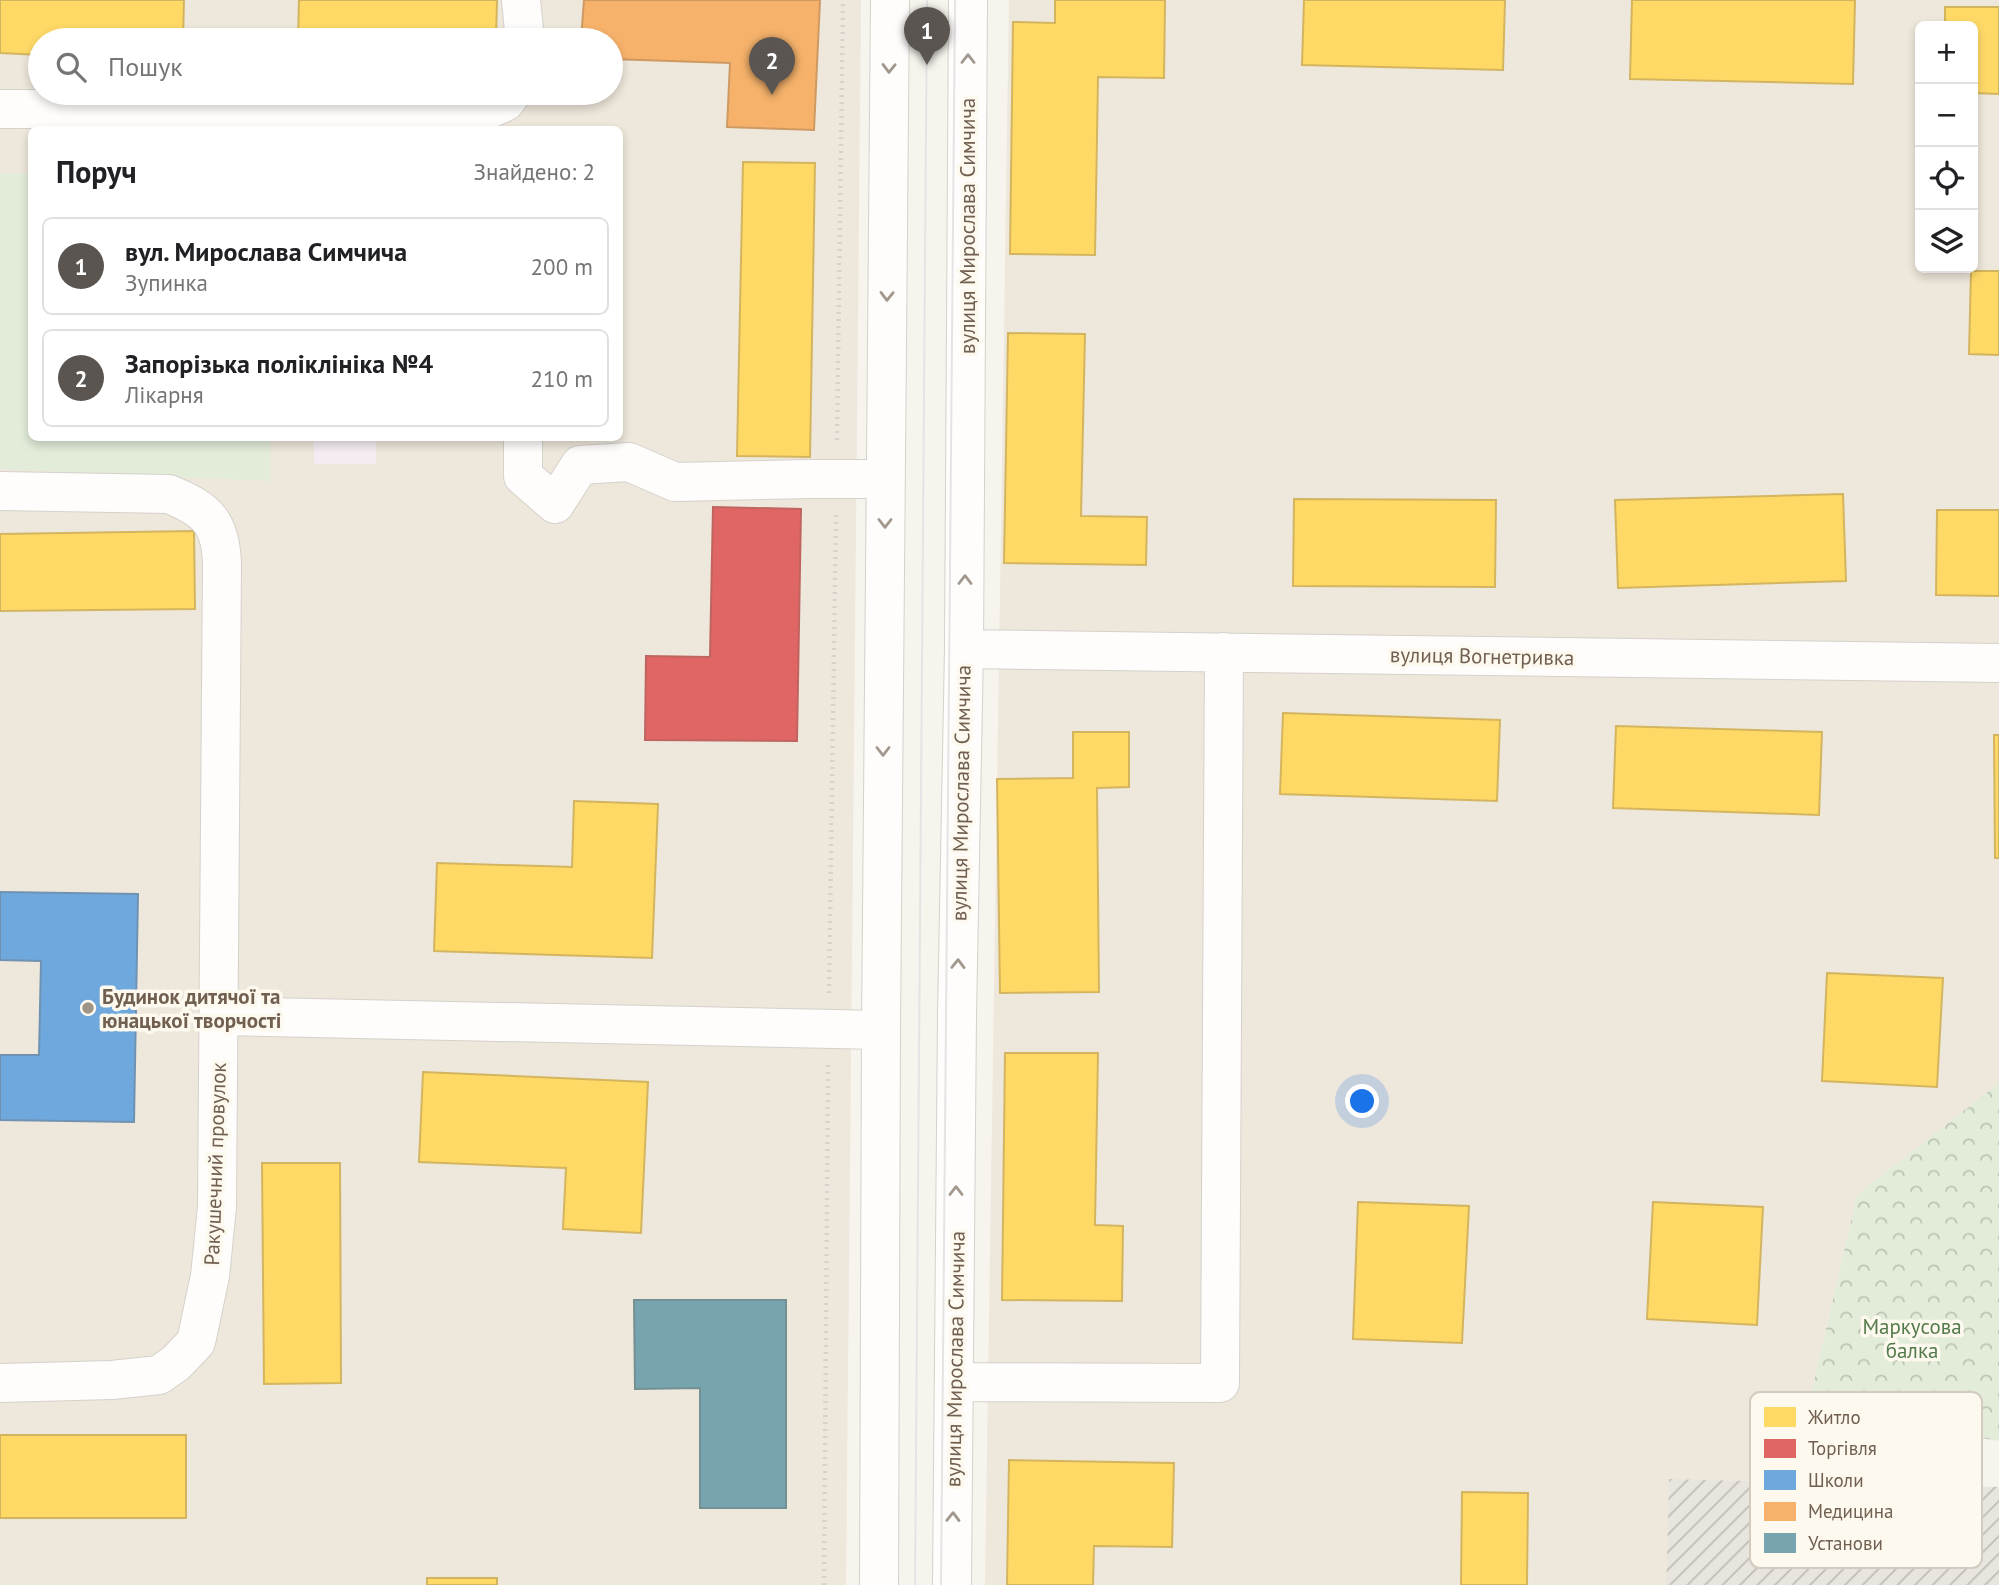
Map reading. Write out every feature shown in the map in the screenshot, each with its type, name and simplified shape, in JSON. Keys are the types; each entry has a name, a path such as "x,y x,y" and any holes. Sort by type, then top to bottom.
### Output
{"street":[{"path":"521,0 524,28"},
{"path":"879,1585 890,0"},
{"name":"вулиця Мирослава Симчича","path":"952,1585 957,1028 964,649 968,0"},
{"path":"0,108 462,111 487,110 498,105"},
{"path":"519,105 520,126"},
{"path":"523,441 523,476 555,504 580,465 629,462 675,482 886,479"},
{"name":"Ракушечний провулок","path":"0,491 169,494 193,503 214,522 221,543 222,565 217,1208 210,1276 196,1342 176,1363 159,1375 112,1380 0,1383"},
{"name":"вулиця Вогнетривка","path":"964,649 1999,663"},
{"path":"955,1382 1220,1383 1224,652"},
{"path":"219,1017 881,1030"}],"path":[{"path":"824,1585 828,1028"}],"shaded area":[{"path":"0,0 861,0 846,1585 0,1585"},
{"path":"1009,0 1999,0 1999,1083 1857,1195 1812,1392 1750,1392 1750,1481 1669,1480 1666,1585 985,1585"},
{"path":"314,441 376,441 376,464 314,464"},
{"path":"1669,1479 1750,1481 1750,1568 1982,1568 1982,1487 1999,1487 1999,1585 1666,1585"}],"green space":[{"path":"0,173 28,174 28,441 271,441 270,481 0,469"},
{"name":"Маркусова балка","path":"1999,1083 1999,1441 1982,1438 1982,1392 1812,1392 1857,1195"}],"building: Житло":[{"path":"0,0 184,0 183,28 28,28 28,54 0,53"},
{"path":"299,0 497,0 496,28 298,28"},
{"path":"1055,0 1165,0 1164,78 1098,77 1095,255 1010,254 1013,22 1055,23"},
{"path":"1304,0 1505,0 1503,70 1302,65"},
{"path":"1632,0 1855,0 1853,84 1630,79"},
{"path":"1945,7 1999,7 1999,94 1978,93 1978,21 1945,21"},
{"path":"743,162 815,163 810,457 737,456"},
{"path":"1999,271 1999,355 1969,354 1971,273"},
{"path":"1008,333 1085,334 1081,516 1147,517 1146,565 1004,563"},
{"path":"1843,494 1846,581 1618,588 1615,500"},
{"path":"1294,499 1496,500 1495,587 1293,586"},
{"path":"1937,510 1999,510 1999,596 1936,595"},
{"path":"194,531 195,609 0,611 0,534"},
{"path":"1283,713 1500,720 1497,801 1280,794"},
{"path":"1616,726 1822,732 1819,815 1613,808"},
{"path":"1073,732 1129,732 1129,787 1097,788 1099,992 1000,993 997,779 1073,778"},
{"path":"1994,735 1999,735 1999,858 1995,858"},
{"path":"574,801 658,804 652,958 434,951 437,863 572,867"},
{"path":"1827,973 1943,978 1937,1087 1822,1081"},
{"path":"1005,1053 1098,1053 1095,1225 1123,1226 1122,1301 1002,1300"},
{"path":"423,1072 648,1082 641,1233 563,1229 566,1168 419,1162"},
{"path":"262,1163 340,1163 341,1383 264,1384"},
{"path":"1358,1202 1469,1206 1462,1343 1353,1339"},
{"path":"1653,1202 1763,1207 1757,1325 1647,1319"},
{"path":"0,1435 186,1435 186,1518 0,1518"},
{"path":"1009,1460 1174,1463 1172,1547 1094,1546 1093,1585 1007,1585"},
{"path":"1462,1492 1528,1493 1527,1585 1461,1585"},
{"path":"427,1578 497,1578 497,1585 427,1585"}],"building: Торгівля":[{"path":"713,507 801,509 797,741 645,740 646,656 710,657"}],"building: Школи":[{"name":"Будинок дитячої та юнацької творчості","path":"0,892 138,894 134,1122 0,1120 0,1055 39,1055 41,961 0,960"}],"building: Медицина":[{"path":"584,0 820,0 814,130 727,127 730,63 623,59 623,28 582,28"}],"building: Установи":[{"path":"634,1300 786,1300 786,1508 700,1508 700,1388 635,1389"}],"tram line":[{"path":"915,1585 927,0"},
{"path":"941,1585 955,0"}],"place":[{"name":"вул. Мирослава Симчича","path":"927,65"},
{"name":"Запорізька поліклініка №4","path":"772,95"},
{"name":"Будинок дитячої та юнацької творчості","path":"88,1008"}]}
